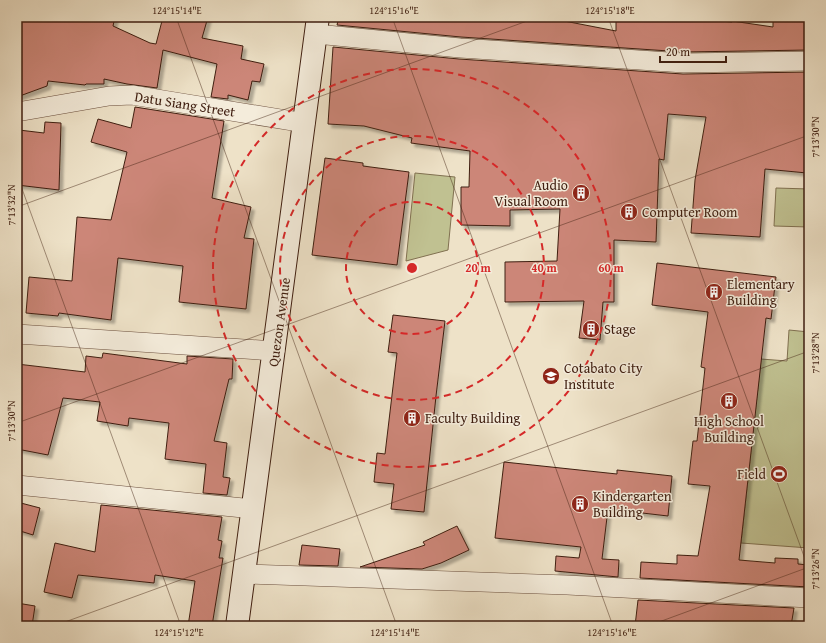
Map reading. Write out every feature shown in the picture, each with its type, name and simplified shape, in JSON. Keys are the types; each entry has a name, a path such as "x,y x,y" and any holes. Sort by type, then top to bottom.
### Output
{"street":[{"path":"317,25 460,48 541,52 684,63 809,61"},
{"name":"Quezon Avenue","path":"237,626 275,351 317,25"},
{"name":"Datu Siang Street","path":"17,112 109,96 132,95 305,123"},
{"path":"17,334 275,351"},
{"path":"17,485 253,509"},
{"path":"244,574 567,585 809,598"}],"green space":[{"path":"415,173 455,177 448,250 406,261"},
{"path":"776,188 809,189 809,227 774,226"},
{"name":"Field","path":"789,330 809,332 809,548 741,543 761,359 787,361"}],"building":[{"path":"17,17 115,17 113,26 150,43 156,44 163,17 208,17 202,38 243,46 241,59 264,64 260,82 252,81 248,100 228,95 228,99 211,97 217,64 163,50 157,88 104,79 104,84 85,85 48,81 47,86 17,97"},
{"path":"339,17 560,17 559,20 616,31 616,17 695,17 695,19 732,21 773,27 773,17 809,17 809,50 684,52 461,37 337,25"},
{"path":"333,47 459,59 683,74 809,72 809,155 807,173 765,169 760,237 691,233 695,180 706,117 668,114 664,160 659,159 656,242 614,240 614,302 603,302 600,340 579,338 584,301 505,302 505,262 557,261 560,209 510,210 510,226 461,225 461,187 469,187 470,151 411,143 412,138 364,126 328,124"},
{"path":"135,107 224,121 212,198 251,207 244,238 254,239 246,309 179,302 183,266 118,258 111,320 59,313 58,316 26,313 29,277 72,281 77,217 111,220 127,152 91,142 98,119 131,128"},
{"path":"45,122 61,123 59,190 17,185 17,148 19,130 44,133"},
{"path":"325,158 363,163 363,166 409,172 397,265 312,255"},
{"path":"657,263 776,277 771,319 766,318 739,560 775,563 775,558 798,559 798,564 809,565 809,587 640,578 641,562 677,564 677,555 698,556 710,486 688,484 693,441 697,441 705,368 701,367 708,312 652,305"},
{"name":"Faculty Building","path":"393,315 445,321 424,512 391,509 394,484 374,482 377,453 385,454 397,353 388,352"},
{"path":"103,353 187,364 187,356 233,359 232,379 229,379 214,441 227,443 223,477 230,478 227,495 203,493 206,464 165,459 169,423 129,418 128,426 97,421 100,402 63,398 48,455 17,449 17,364 85,372 86,356 102,358"},
{"name":"Kindergarten Building","path":"504,462 617,474 617,470 672,476 668,516 608,509 602,559 619,560 618,577 555,571 556,556 579,558 581,547 495,538"},
{"path":"17,502 40,508 33,535 17,530"},
{"path":"101,505 222,517 218,540 222,541 219,558 223,558 212,626 188,626 195,581 155,575 154,583 78,575 72,598 44,592 55,543 95,552"},
{"path":"457,526 469,550 441,563 422,569 360,567 425,545 423,542"},
{"path":"302,545 340,549 338,566 299,565"},
{"path":"638,600 794,608 791,626 635,626"},
{"path":"17,603 35,606 32,626 17,626"}],"place":[{"name":"Audio Visual Room","path":"581,193"},
{"name":"Computer Room","path":"629,212"},
{"name":"Elementary Building","path":"714,292"},
{"name":"Stage","path":"591,329"},
{"name":"Cotabato City Institute","path":"551,376"},
{"name":"High School Building","path":"729,401"},
{"name":"Faculty Building","path":"412,418"},
{"name":"Field","path":"779,474"},
{"name":"Kindergarten Building","path":"580,504"}]}
